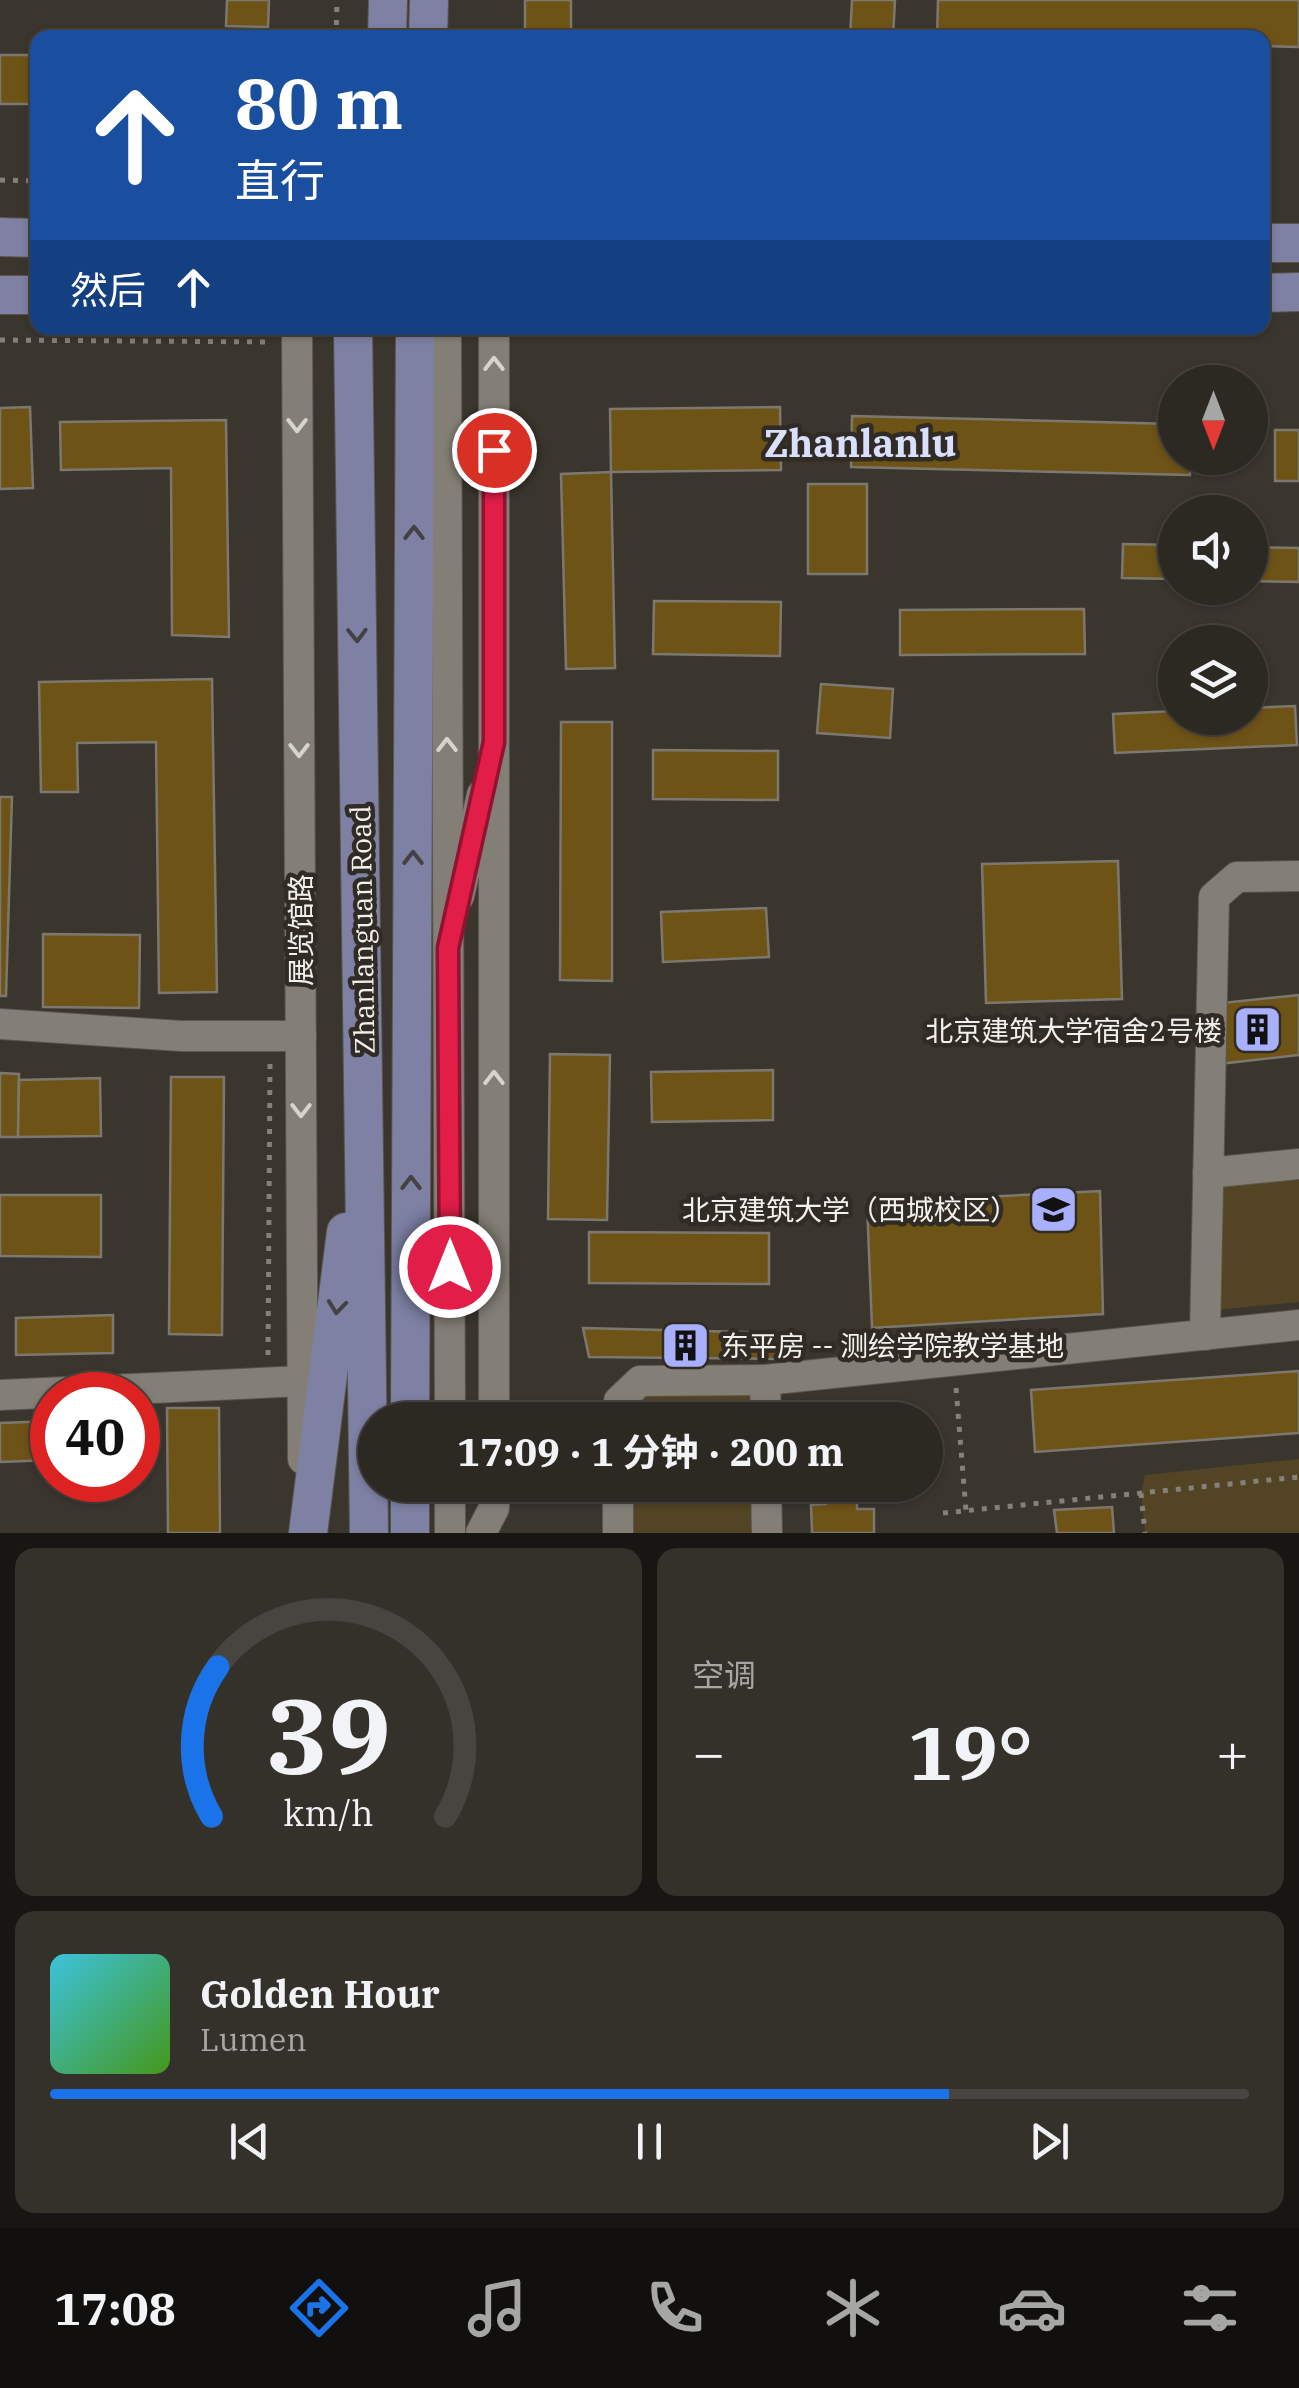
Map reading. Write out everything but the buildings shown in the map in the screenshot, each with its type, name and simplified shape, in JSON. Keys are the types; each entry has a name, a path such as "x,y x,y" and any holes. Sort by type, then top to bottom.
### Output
{"main road":[{"path":"387,30 388,0"},
{"path":"428,30 429,0"},
{"path":"0,237 30,238"},
{"path":"1270,243 1299,242"},
{"path":"1270,293 1299,292"},
{"path":"0,295 30,295"},
{"name":"Zhanlanguan Road","path":"353,335 369,1533"},
{"name":"Zhanlanguan Road","path":"410,1402 415,335"},
{"path":"306,1533 364,1071"},
{"path":"410,1502 410,1533"}],"street":[{"name":"展览馆路","path":"297,335 306,1533"},
{"path":"446,335 450,1402"},
{"path":"494,335 494,1402"},
{"path":"448,948 494,742"},
{"path":"1205,1335 1214,897 1237,877 1299,876"},
{"path":"0,1024 180,1036 301,1036"},
{"path":"1208,1173 1299,1164"},
{"path":"619,1402 640,1381 765,1380 1299,1325"},
{"path":"765,1380 766,1402"},
{"path":"0,1394 303,1381"},
{"path":"450,1502 450,1533"},
{"path":"481,1533 494,1502"},
{"path":"618,1502 618,1533"},
{"path":"766,1502 766,1533"}],"path":[{"path":"336,0 336,30"},
{"path":"0,180 30,180"},
{"path":"0,340 297,335"},
{"path":"268,1355 270,1064"},
{"path":"954,1360 966,1511"},
{"path":"943,1514 1299,1477"},
{"path":"1141,1493 1145,1533"}],"shaded area":[{"path":"1299,1172 1299,1302 1215,1310 1218,1181"},
{"path":"755,1393 755,1402 636,1402 641,1396"},
{"path":"1299,1459 1299,1533 1145,1533 1141,1493 1145,1475"},
{"path":"629,1502 755,1502 755,1533 628,1533"}],"place":[{"name":"北京建筑大学宿舍2号楼","path":"1257,1030"},
{"name":"北京建筑大学（西城校区）","path":"1053,1209"},
{"name":"东平房 -- 测绘学院教学基地","path":"686,1345"}],"district":[{"name":"Zhanlanlu","path":"860,442"}],"route":[{"path":"450,1267 448,948 494,742 494,450"}]}
